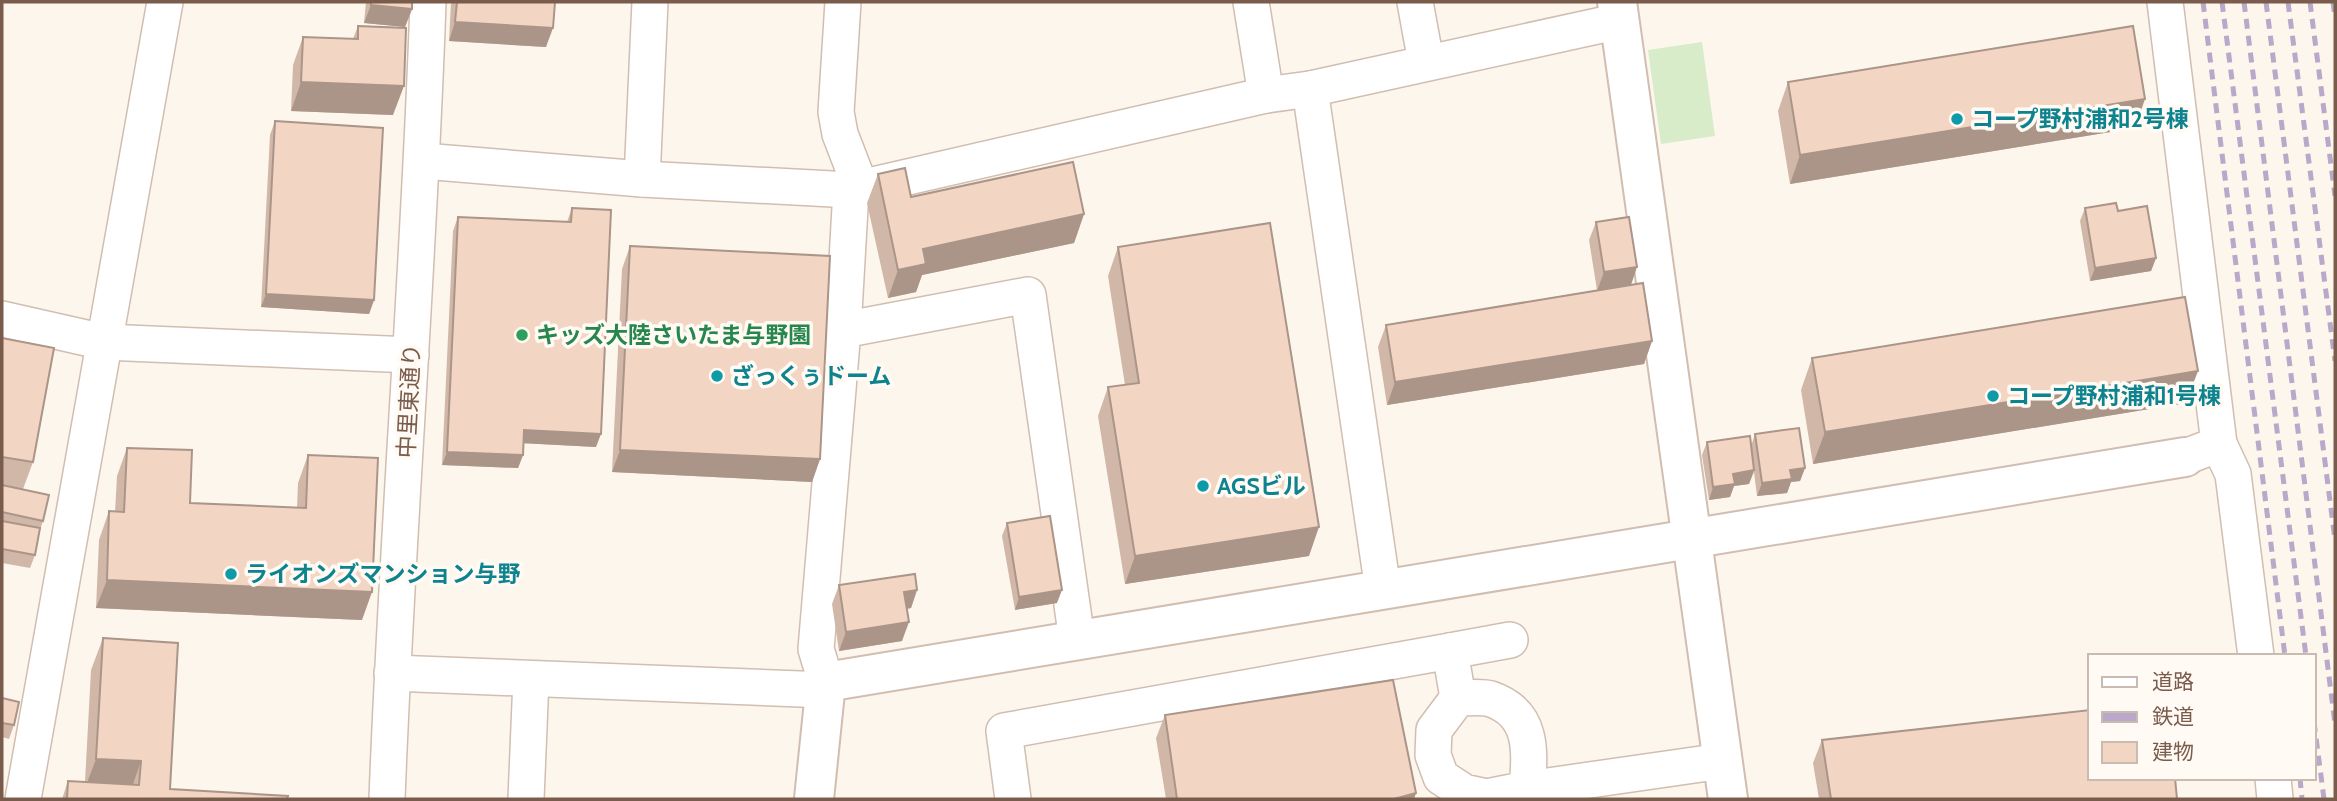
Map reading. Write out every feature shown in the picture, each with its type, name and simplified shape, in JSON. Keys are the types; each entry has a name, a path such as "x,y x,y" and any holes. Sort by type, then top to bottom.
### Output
{"street":[{"path":"23,799 165,2"},
{"name":"中里東通り","path":"387,799 422,161 428,2"},
{"path":"642,179 650,2"},
{"path":"814,799 826,686 816,649 843,330 851,190 855,173 840,134 836,112 844,2"},
{"path":"1251,2 1266,94"},
{"path":"1415,2 1426,62"},
{"path":"2165,2 2202,450 2233,474 2256,654"},
{"path":"422,161 642,179 851,190 1266,94 1310,89 1426,62 1619,11 1728,799"},
{"path":"1310,89 1383,590"},
{"path":"843,330 1028,295 1077,640"},
{"path":"2,319 104,342 411,355"},
{"path":"392,673 826,686 1077,640 1692,539 2202,450"},
{"path":"1013,799 1003,731 1510,640"},
{"path":"1450,651 1458,698 1434,730 1433,755 1441,777 1464,792 1488,797 1722,761"},
{"path":"526,799 531,679"},
{"path":"1458,698 1490,698 1516,713 1527,733 1527,789"},
{"path":"2273,780 2275,799"}],"green space":[{"path":"1702,42 1715,136 1661,144 1648,50"}],"building":[{"path":"371,2 412,2 412,9 371,5"},
{"path":"457,2 555,2 553,28 455,22"},
{"path":"358,26 406,28 404,86 301,82 303,37 358,39"},
{"name":"コープ野村浦和2号棟","path":"2133,26 2145,99 1800,155 1788,82"},
{"path":"275,121 383,128 374,300 266,294"},
{"path":"1073,162 1084,214 923,249 926,264 898,270 878,174 905,168 911,197"},
{"path":"2116,203 2118,211 2147,206 2156,258 2095,268 2085,208"},
{"path":"572,208 611,210 601,434 524,430 523,455 447,452 458,217 571,222"},
{"path":"1629,217 1637,267 1604,272 1596,222"},
{"name":"AGSビル","path":"1270,223 1319,527 1135,556 1108,387 1139,383 1118,247"},
{"name":"ざっくぅドーム","path":"630,246 830,256 820,459 620,450"},
{"path":"1643,283 1652,341 1395,382 1386,325"},
{"path":"2185,297 2198,371 1825,432 1812,358"},
{"path":"2,338 54,348 33,462 2,457"},
{"path":"1799,428 1805,468 1790,470 1792,479 1762,483 1755,434"},
{"path":"1750,436 1754,470 1733,474 1735,484 1713,487 1707,442"},
{"name":"ライオンズマンション与野","path":"127,448 192,450 190,503 306,508 308,455 378,458 372,592 107,580 109,511 124,512"},
{"path":"2,485 49,495 43,521 2,512"},
{"path":"1050,516 1062,590 1019,597 1007,523"},
{"path":"2,521 40,528 35,555 2,549"},
{"path":"915,574 917,590 904,592 909,622 846,632 839,585"},
{"path":"103,638 178,643 170,789 288,796 287,799 67,799 68,781 139,785 141,761 96,759"},
{"path":"1393,680 1416,793 1394,799 1177,799 1165,715"},
{"path":"2,698 19,702 14,725 2,723"},
{"path":"2088,710 2088,780 2175,780 2177,799 1831,799 1822,740"}],"railway":[{"path":"2203,2 2285,654"},
{"path":"2222,2 2306,654"},
{"path":"2244,2 2335,724"},
{"path":"2266,2 2335,540"},
{"path":"2288,2 2335,361"},
{"path":"2310,2 2335,196"},
{"path":"2333,2 2335,17"},
{"path":"2316,737 2324,799"},
{"path":"2300,780 2302,799"}],"place":[{"name":"コープ野村浦和2号棟","path":"1957,119"},
{"name":"キッズ大陸さいたま与野園","path":"522,335"},
{"name":"ざっくぅドーム","path":"717,376"},
{"name":"コープ野村浦和1号棟","path":"1993,396"},
{"name":"AGSビル","path":"1203,486"},
{"name":"ライオンズマンション与野","path":"231,574"}]}
